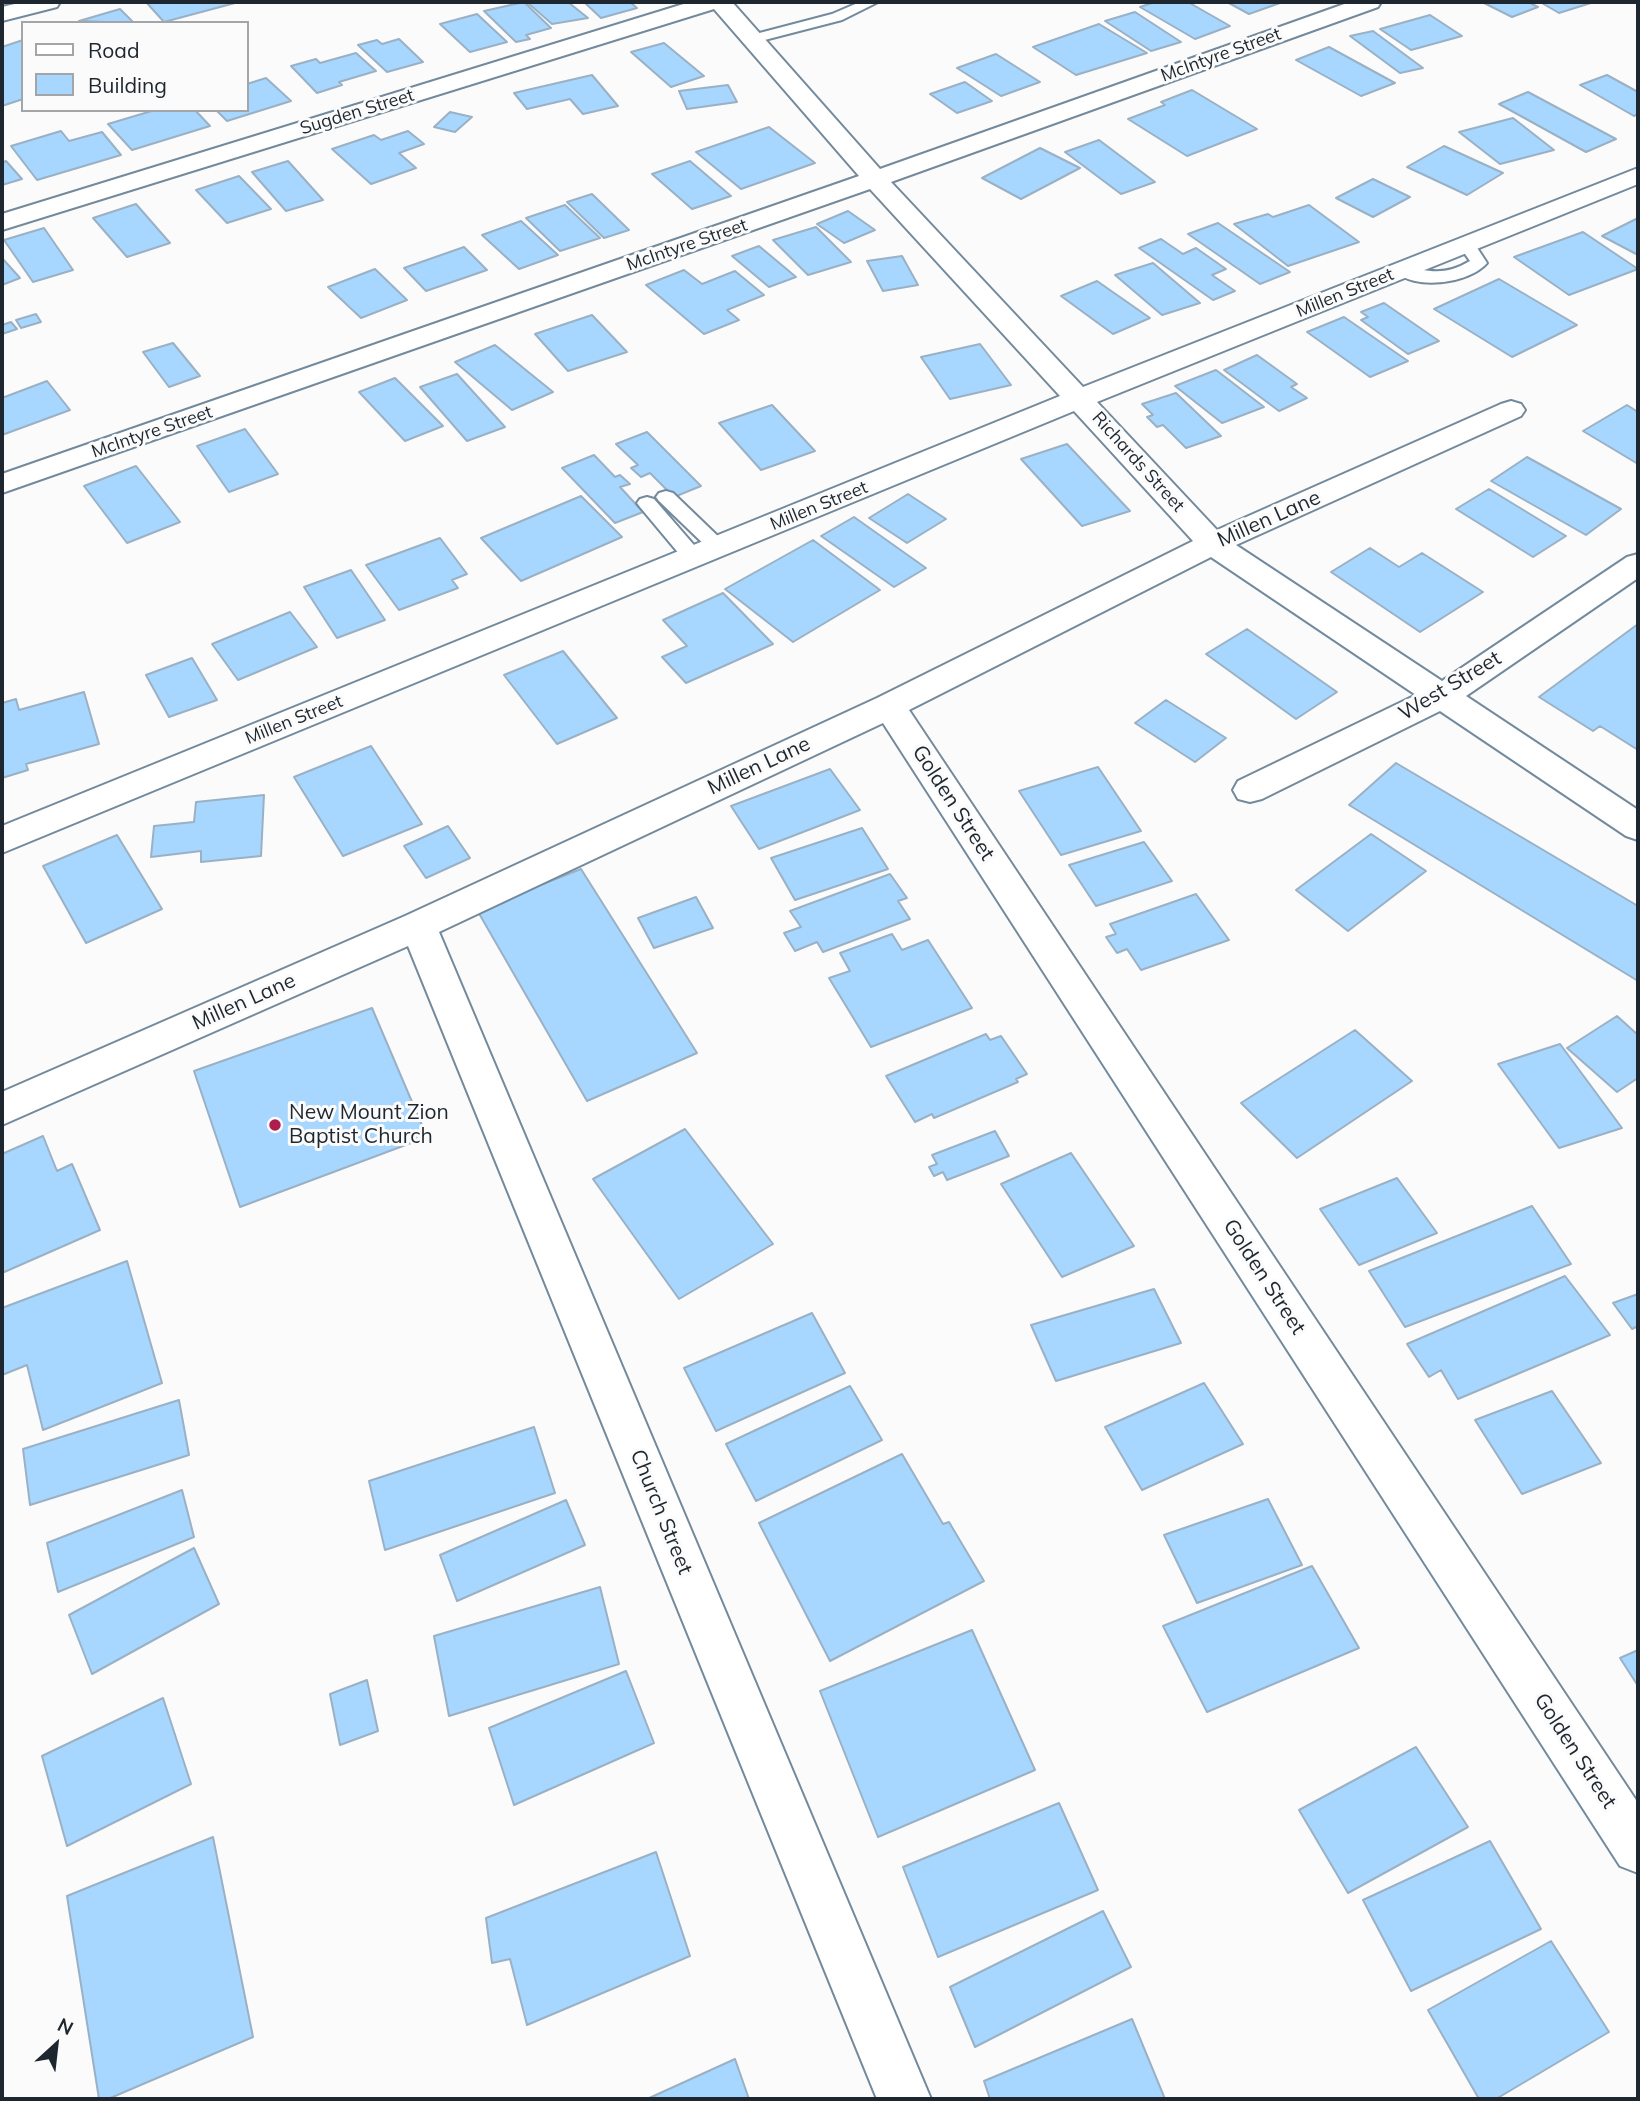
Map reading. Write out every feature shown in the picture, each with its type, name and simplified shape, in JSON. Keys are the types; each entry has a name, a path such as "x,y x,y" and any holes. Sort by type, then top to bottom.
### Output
{"street":[{"path":"2,14 49,2"},
{"name":"Sugden Street","path":"2,222 712,2"},
{"name":"Richards Street","path":"720,2 875,179 1081,398 1213,544 1638,827"},
{"name":"McIntyre Street","path":"2,484 875,179 1370,2"},
{"name":"Millen Street","path":"2,840 1081,398 1638,175"},
{"name":"Millen Lane","path":"2,1108 418,926 889,706 1213,544 1511,410"},
{"name":"West Street","path":"1250,790 1441,697 1638,564"},
{"name":"Golden Street","path":"889,706 1638,1848"},
{"name":"Church Street","path":"418,926 904,2099"}],"lane":[{"path":"753,40 837,17 871,2"},
{"path":"656,500 705,552"}],"building":[{"path":"146,2 235,3 168,21 163,21"},
{"path":"524,2 551,28 526,35 530,39 516,42 484,11"},
{"path":"568,2 588,18 552,24 528,3"},
{"path":"584,2 630,2 637,8 601,18"},
{"path":"1155,2 1188,2 1230,26 1195,39 1140,7"},
{"path":"1227,2 1278,2 1280,3 1249,14"},
{"path":"1482,2 1528,2 1538,7 1512,17"},
{"path":"1540,2 1594,2 1559,13"},
{"path":"120,9 132,21 79,21"},
{"path":"1135,12 1181,42 1151,51 1105,21"},
{"path":"477,14 507,42 470,52 440,24"},
{"path":"1430,15 1462,36 1411,50 1380,29"},
{"path":"1099,24 1147,53 1076,75 1033,47"},
{"path":"1373,31 1423,68 1400,73 1350,36"},
{"path":"399,39 423,62 387,72 358,45 377,40 382,44"},
{"path":"21,41 21,100 2,106 2,47"},
{"path":"664,43 704,76 671,87 631,52"},
{"path":"1329,47 1395,83 1361,96 1296,60"},
{"path":"356,53 376,71 339,82 342,85 317,93 291,66 316,59 320,63"},
{"path":"996,54 1040,82 1001,96 957,68"},
{"path":"592,75 618,106 583,114 570,99 527,109 514,93"},
{"path":"1607,75 1638,92 1638,114 1634,116 1580,85"},
{"path":"266,78 291,101 227,121 218,112 248,112 248,84"},
{"path":"965,82 992,101 957,113 930,94"},
{"path":"728,85 737,102 687,109 679,91"},
{"path":"1192,90 1257,129 1187,156 1128,119 1165,105 1161,102"},
{"path":"1528,92 1616,139 1586,152 1499,104"},
{"path":"148,112 197,112 210,126 132,150 108,124"},
{"path":"450,112 472,117 455,132 434,127"},
{"path":"1513,118 1554,150 1500,164 1459,132"},
{"path":"769,127 815,163 741,189 696,152"},
{"path":"61,131 69,141 102,132 121,155 37,180 11,146"},
{"path":"408,131 424,144 399,153 416,168 371,184 332,149 374,135 381,140"},
{"path":"1099,140 1155,182 1121,194 1065,152"},
{"path":"1444,146 1503,173 1467,195 1407,167"},
{"path":"1040,148 1080,168 1021,199 982,178"},
{"path":"6,161 22,179 2,185 2,163"},
{"path":"288,161 323,200 286,211 252,172"},
{"path":"690,161 731,196 692,209 652,174"},
{"path":"239,176 271,209 227,223 196,190"},
{"path":"1373,179 1410,197 1373,217 1336,198"},
{"path":"592,194 629,230 604,238 567,202"},
{"path":"136,204 170,243 127,257 93,218"},
{"path":"565,205 600,238 560,251 526,218"},
{"path":"1309,205 1359,242 1288,266 1234,224 1268,214 1273,217"},
{"path":"848,211 875,230 844,243 817,224"},
{"path":"1638,218 1638,255 1602,236"},
{"path":"521,221 558,255 519,269 482,235"},
{"path":"1218,223 1290,272 1260,284 1188,234"},
{"path":"816,227 851,262 808,275 773,240"},
{"path":"44,228 73,270 33,282 4,240"},
{"path":"1583,232 1638,269 1569,295 1514,257"},
{"path":"1161,239 1183,254 1196,248 1226,269 1212,275 1235,291 1213,300 1139,248"},
{"path":"759,246 796,277 769,287 732,256"},
{"path":"464,247 487,270 426,291 404,268"},
{"path":"902,256 918,285 883,291 867,261"},
{"path":"2,258 20,278 2,285"},
{"path":"1153,263 1200,303 1162,315 1115,275"},
{"path":"375,269 407,300 361,318 328,287"},
{"path":"684,270 702,284 735,271 764,295 727,310 739,320 704,334 646,285"},
{"path":"1499,279 1577,325 1512,357 1434,309"},
{"path":"1097,281 1150,318 1113,334 1061,296"},
{"path":"1384,303 1439,341 1408,354 1361,320 1368,317 1361,312"},
{"path":"36,314 41,322 21,328 16,320"},
{"path":"592,315 627,352 568,371 535,334"},
{"path":"1344,317 1408,361 1370,377 1307,332"},
{"path":"11,322 17,329 2,334 2,325"},
{"path":"173,343 200,376 169,387 143,352"},
{"path":"980,344 1011,385 950,399 921,357"},
{"path":"495,345 553,392 512,410 455,362"},
{"path":"1257,355 1297,384 1291,387 1307,398 1279,411 1224,370"},
{"path":"1216,370 1264,407 1222,423 1175,386"},
{"path":"457,374 505,427 467,441 420,387"},
{"path":"395,378 443,426 405,441 359,392"},
{"path":"47,381 70,410 2,435 2,398"},
{"path":"1176,393 1221,436 1186,448 1163,425 1157,427 1147,417 1153,415 1142,404"},
{"path":"772,405 815,451 761,470 719,423"},
{"path":"1627,405 1638,412 1638,464 1583,431"},
{"path":"245,429 278,474 229,492 197,446"},
{"path":"647,432 701,486 674,497 650,473 641,477 631,468 638,465 616,444"},
{"path":"1067,444 1130,511 1082,526 1021,459"},
{"path":"594,455 615,477 620,475 630,484 620,487 643,512 615,523 562,468"},
{"path":"1527,457 1621,509 1586,535 1491,481"},
{"path":"136,466 180,522 127,543 84,486"},
{"path":"1489,489 1566,536 1533,557 1456,509"},
{"path":"908,494 946,519 907,543 869,518"},
{"path":"581,496 622,537 521,581 481,538"},
{"path":"854,517 926,568 894,587 821,536"},
{"path":"440,538 467,574 452,580 458,588 399,610 366,565"},
{"path":"813,540 880,590 793,642 725,589"},
{"path":"1370,548 1399,567 1422,553 1483,592 1420,632 1331,572"},
{"path":"351,570 385,620 337,638 304,587"},
{"path":"723,593 773,644 686,683 662,657 687,646 663,620"},
{"path":"290,612 317,647 238,680 212,644"},
{"path":"1638,624 1638,750 1600,726 1593,731 1539,697"},
{"path":"1247,629 1337,692 1296,719 1206,654"},
{"path":"563,651 617,718 557,744 504,675"},
{"path":"192,658 217,700 169,717 146,675"},
{"path":"84,692 99,744 26,764 28,770 2,778 2,703 16,699 19,710"},
{"path":"1166,700 1226,738 1195,762 1135,723"},
{"path":"371,746 422,824 343,856 294,777"},
{"path":"1396,763 1638,906 1638,981 1349,805"},
{"path":"1098,767 1141,831 1061,855 1019,791"},
{"path":"830,769 860,810 759,849 731,806"},
{"path":"264,795 261,856 201,862 201,851 151,857 154,826 194,822 196,802"},
{"path":"448,826 470,858 426,878 404,846"},
{"path":"862,828 888,869 795,900 771,858"},
{"path":"1371,834 1426,871 1348,931 1296,890"},
{"path":"117,835 162,909 86,943 43,866"},
{"path":"1144,842 1172,881 1096,906 1069,865"},
{"path":"581,869 697,1053 587,1101 477,910"},
{"path":"890,874 907,898 898,901 910,919 823,952 817,942 795,951 784,933 801,927 790,911"},
{"path":"1196,894 1229,940 1141,970 1127,949 1117,953 1106,937 1116,934 1110,924"},
{"path":"696,897 713,928 654,948 638,918"},
{"path":"892,934 902,950 928,940 972,1008 871,1047 829,978 850,971 840,953"},
{"path":"372,1008 427,1137 240,1207 194,1071"},
{"path":"1617,1016 1638,1035 1638,1078 1617,1092 1567,1048"},
{"path":"1355,1030 1412,1081 1297,1158 1241,1103"},
{"path":"986,1034 990,1040 1001,1036 1027,1074 1016,1079 1018,1082 934,1118 932,1114 915,1122 886,1076"},
{"path":"1560,1044 1622,1128 1559,1148 1498,1064"},
{"path":"685,1129 773,1244 679,1299 593,1179"},
{"path":"995,1131 1009,1156 947,1180 943,1172 934,1176 929,1167 937,1164 932,1155"},
{"path":"43,1136 57,1171 72,1164 100,1230 2,1273 2,1154"},
{"path":"1071,1153 1134,1246 1062,1277 1001,1184"},
{"path":"1397,1178 1437,1233 1359,1265 1320,1209"},
{"path":"1532,1206 1571,1264 1405,1327 1369,1271"},
{"path":"127,1261 162,1383 43,1430 27,1365 2,1375 2,1308"},
{"path":"1565,1276 1610,1335 1458,1399 1441,1370 1429,1377 1407,1344"},
{"path":"1154,1289 1181,1343 1056,1381 1031,1325"},
{"path":"1638,1294 1638,1326 1632,1329 1613,1303"},
{"path":"812,1313 845,1373 716,1431 684,1368"},
{"path":"1204,1383 1243,1444 1142,1490 1105,1427"},
{"path":"850,1386 882,1440 756,1501 726,1444"},
{"path":"1552,1391 1601,1463 1522,1494 1475,1420"},
{"path":"179,1400 189,1455 30,1505 23,1449"},
{"path":"534,1427 555,1493 385,1550 369,1481"},
{"path":"902,1454 943,1524 949,1522 984,1581 830,1661 759,1523"},
{"path":"182,1490 194,1537 58,1592 47,1543"},
{"path":"1268,1499 1302,1565 1197,1603 1164,1535"},
{"path":"566,1500 585,1545 457,1601 440,1555"},
{"path":"194,1548 219,1604 92,1674 69,1615"},
{"path":"1312,1566 1359,1648 1207,1712 1163,1626"},
{"path":"600,1587 619,1664 449,1716 434,1636"},
{"path":"972,1630 1035,1770 878,1837 820,1691"},
{"path":"1638,1650 1638,1686 1620,1658"},
{"path":"626,1671 654,1743 514,1805 489,1728"},
{"path":"367,1680 378,1731 340,1745 330,1694"},
{"path":"163,1698 191,1784 67,1846 42,1756"},
{"path":"1416,1747 1468,1827 1348,1893 1299,1810"},
{"path":"1059,1803 1098,1890 938,1957 903,1867"},
{"path":"213,1837 253,2037 108,2099 99,2099 67,1896"},
{"path":"1490,1841 1541,1929 1411,1991 1363,1900"},
{"path":"656,1852 690,1956 527,2025 510,1959 492,1963 486,1918"},
{"path":"1103,1911 1131,1967 975,2047 950,1987"},
{"path":"1551,1941 1609,2032 1496,2099 1479,2099 1428,2010"},
{"path":"1132,2019 1165,2099 990,2099 984,2081"},
{"path":"735,2059 749,2099 647,2099"}],"place":[{"name":"New Mount Zion Baptist Church","path":"275,1125"}]}
